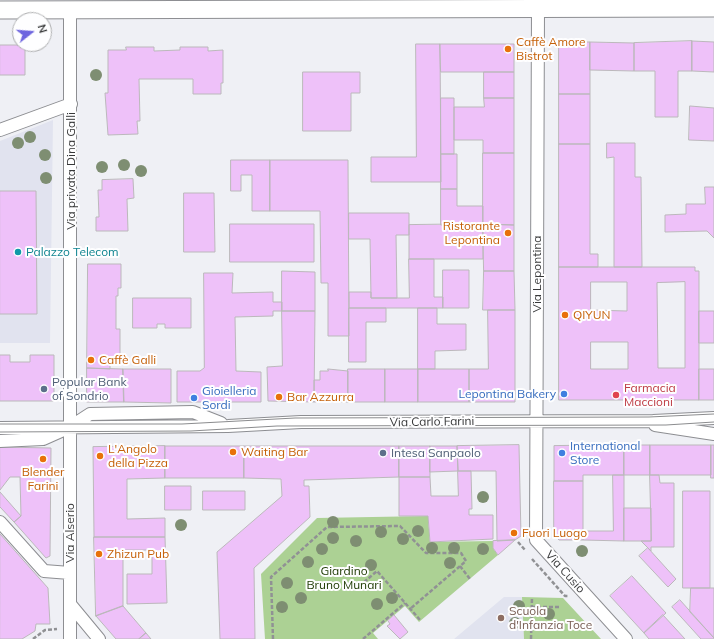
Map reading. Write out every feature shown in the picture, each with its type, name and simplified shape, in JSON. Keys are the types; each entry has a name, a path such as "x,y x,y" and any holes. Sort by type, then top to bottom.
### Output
{"main road":[{"path":"0,10 408,5 538,8 658,4 714,8"}],"street":[{"name":"Via Lepontina","path":"536,540 538,8"},
{"name":"Via privata Dina Galli","path":"70,10 70,427"},
{"path":"0,130 71,104"},
{"name":"Via Carlo Farini","path":"0,428 228,426 300,422 636,421 714,418"},
{"name":"Via Carlo Farini","path":"636,421 666,428 714,434"},
{"path":"0,441 42,440 70,427"},
{"name":"Via Alserio","path":"66,634 70,604 70,427"},
{"path":"0,522 44,571 70,573"},
{"name":"Via Cusio","path":"536,540 626,639"},
{"path":"70,604 99,639"}],"path":[{"path":"273,639 270,577 327,527 400,526 426,553 461,553 466,561 410,609"},
{"path":"518,542 565,596"},
{"path":"460,566 470,579"},
{"path":"354,590 378,571 421,621"},
{"path":"531,639 532,597"},
{"path":"363,639 405,603"},
{"path":"532,607 560,607"},
{"path":"33,639 45,630 56,628 66,634"}],"shaded area":[{"path":"53,120 50,343 0,343 0,141"},
{"name":"Scuola d'Infanzia Toce","path":"504,597 522,597 524,639 454,639"}],"green space":[{"name":"Giardino Bruno Munari","path":"428,516 430,542 493,541 493,548 498,555 419,622 405,606 373,633 378,639 265,639 261,574 317,518"},
{"path":"522,597 563,598 601,639 524,639"}],"building":[{"path":"692,41 692,71 678,71 678,117 655,117 655,71 634,71 634,43"},
{"path":"692,41 714,42 714,72 692,71"},
{"path":"559,42 590,42 590,94 559,94"},
{"path":"590,42 634,43 634,71 590,70"},
{"path":"416,44 440,44 441,182 371,182 371,157 416,157"},
{"path":"440,44 514,44 514,72 441,72"},
{"path":"0,45 12,45 12,52 25,52 25,75 0,75"},
{"path":"126,47 154,47 154,51 180,50 180,47 208,47 208,51 223,50 223,83 221,83 221,94 193,94 193,79 139,79 140,121 137,121 138,134 108,135 105,93 108,93 108,50 126,50"},
{"path":"303,72 360,72 360,93 351,93 351,131 303,131"},
{"path":"484,72 514,72 514,98 484,98"},
{"path":"559,94 590,94 590,144 559,144"},
{"path":"441,98 454,98 454,154 441,154"},
{"path":"484,98 514,98 514,153 483,153 483,140 454,140 454,107 484,107"},
{"path":"690,106 714,108 714,141 689,140"},
{"path":"607,143 635,143 635,177 641,177 642,267 614,267 614,157 607,158"},
{"path":"559,144 590,144 590,254 598,254 598,267 559,267"},
{"path":"483,153 514,153 514,225 483,224"},
{"path":"441,154 457,154 457,189 441,189"},
{"path":"231,160 270,160 270,211 252,211 252,175 241,175 241,191 231,191"},
{"path":"270,160 348,160 349,336 328,336 328,283 321,283 320,211 270,211"},
{"path":"133,179 134,198 127,199 128,231 96,231 96,217 99,217 98,190 102,190 102,180"},
{"path":"705,187 714,187 714,238 707,231 665,232 665,215 686,214 686,204 705,204"},
{"path":"441,189 457,189 457,206 483,206 483,224 441,225"},
{"name":"Palazzo Telecom","path":"0,191 36,191 37,314 0,314"},
{"path":"184,193 214,193 215,252 184,252"},
{"path":"349,213 409,213 409,235 396,235 397,298 371,298 370,239 349,239"},
{"path":"230,224 314,224 314,262 230,262"},
{"path":"483,224 514,225 514,271 484,271"},
{"path":"483,224 483,259 409,259 409,225"},
{"path":"409,259 434,259 434,297 443,297 443,308 349,308 349,292 371,292 371,298 409,298"},
{"path":"88,264 121,264 121,288 118,288 118,296 116,296 116,329 120,329 120,361 110,361 110,369 87,368"},
{"path":"559,267 695,267 695,271 699,271 699,400 559,400","holes":["591,282 627,282 627,311 591,310","685,282 685,368 658,368 657,283","591,342 628,342 628,369 591,369"]},
{"path":"443,270 469,270 469,308 443,308"},
{"path":"282,271 315,272 315,311 282,311"},
{"path":"484,271 514,271 515,310 483,310"},
{"path":"204,273 233,273 232,293 273,292 273,302 282,302 282,311 273,311 273,316 235,317 236,371 261,372 261,402 177,402 177,371 200,371 204,368"},
{"path":"133,298 191,298 191,328 165,328 165,324 157,324 157,328 133,328"},
{"path":"349,308 386,308 386,322 366,322 366,362 349,362"},
{"path":"418,308 437,308 437,324 466,324 466,350 435,351 435,369 418,369"},
{"path":"488,310 515,310 515,402 469,402 469,369 488,369"},
{"path":"282,311 315,311 314,402 268,401 267,367 282,366"},
{"path":"699,311 714,311 714,343 699,343"},
{"path":"0,355 10,355 10,362 30,362 30,355 54,355 54,401 0,401"},
{"path":"87,368 123,369 124,402 87,402"},
{"path":"123,369 171,369 171,403 124,402"},
{"path":"328,369 348,371 348,402 314,402 314,380 320,380 320,371 328,371"},
{"path":"348,369 385,369 385,402 348,402"},
{"path":"385,369 418,369 418,402 385,402"},
{"path":"418,369 469,369 469,402 418,402"},
{"path":"699,369 714,369 714,400 699,400"},
{"path":"519,445 521,536 515,540 497,541 496,471 458,471 457,446"},
{"path":"624,445 624,475 583,475 583,481 554,481 554,446"},
{"path":"624,445 650,445 650,475 624,475"},
{"path":"650,445 711,445 711,475 650,475"},
{"path":"711,445 714,445 714,478 711,478"},
{"path":"165,446 244,446 244,478 165,478"},
{"path":"165,446 165,478 127,479 127,519 165,518 165,537 94,537 93,447"},
{"path":"244,446 399,446 399,477 304,480 304,486 309,486 310,517 254,568 255,639 220,639 217,552 282,496 281,479 244,478"},
{"path":"399,446 430,446 430,477 399,477"},
{"path":"430,446 457,446 458,471 430,472"},
{"path":"0,447 51,448 50,556 46,558 14,522 21,516 20,477 10,477 0,490"},
{"path":"458,471 471,471 472,509 469,509 469,515 493,515 493,539 430,542 428,516 399,516 399,477 430,477 431,496 458,496"},
{"path":"613,475 624,475 624,541 583,540 583,531 613,531"},
{"path":"650,475 659,475 660,483 674,483 674,547 651,547 651,551 641,541 651,541"},
{"path":"554,481 583,481 583,540 559,540 554,535"},
{"path":"165,486 191,486 191,510 165,510"},
{"path":"203,491 245,491 245,510 203,510"},
{"path":"683,491 710,491 710,588 683,588"},
{"path":"0,492 21,516 14,522 0,507"},
{"path":"624,508 651,508 651,541 624,541"},
{"path":"0,534 48,588 50,624 36,624 35,631 22,639 0,639"},
{"path":"94,537 165,537 167,603 127,604 127,574 152,574 152,550 123,550 123,606 96,616"},
{"path":"515,540 498,555 493,548 493,541"},
{"path":"648,548 676,579 668,587 639,556"},
{"path":"632,576 666,613 644,633 610,596"},
{"path":"691,588 714,588 714,638 690,612"},
{"path":"680,600 714,639 701,639 672,607"},
{"path":"123,606 146,633 139,639 116,639 96,616"},
{"path":"394,615 408,632 400,639 387,626 390,624 388,621"},
{"path":"663,615 685,639 649,639 644,633"},
{"path":"146,633 151,639 139,639"}],"tram line":[{"path":"0,424 182,424 295,418 649,417 714,414"},
{"path":"0,432 191,431 277,426 666,425 714,422"}],"place":[{"name":"Caffè Amore Bistrot","path":"508,49"},
{"name":"Ristorante Lepontina","path":"508,233"},
{"name":"Palazzo Telecom","path":"18,252"},
{"name":"QIYUN","path":"565,315"},
{"name":"Caffè Galli","path":"91,360"},
{"name":"Popular Bank of Sondrio","path":"44,389"},
{"name":"Lepontina Bakery","path":"564,394"},
{"name":"Farmacia Maccioni","path":"616,395"},
{"name":"Bar Azzurra","path":"279,397"},
{"name":"Gioielleria Sordi","path":"194,398"},
{"name":"Waiting Bar","path":"233,452"},
{"name":"Intesa Sanpaolo","path":"383,453"},
{"name":"International Store","path":"562,453"},
{"name":"L'Angolo della Pizza","path":"100,456"},
{"name":"Blender Farini","path":"43,459"},
{"name":"Fuori Luogo","path":"514,533"},
{"name":"Zhizun Pub","path":"99,554"},
{"name":"Scuola d'Infanzia Toce","path":"501,618"}]}
